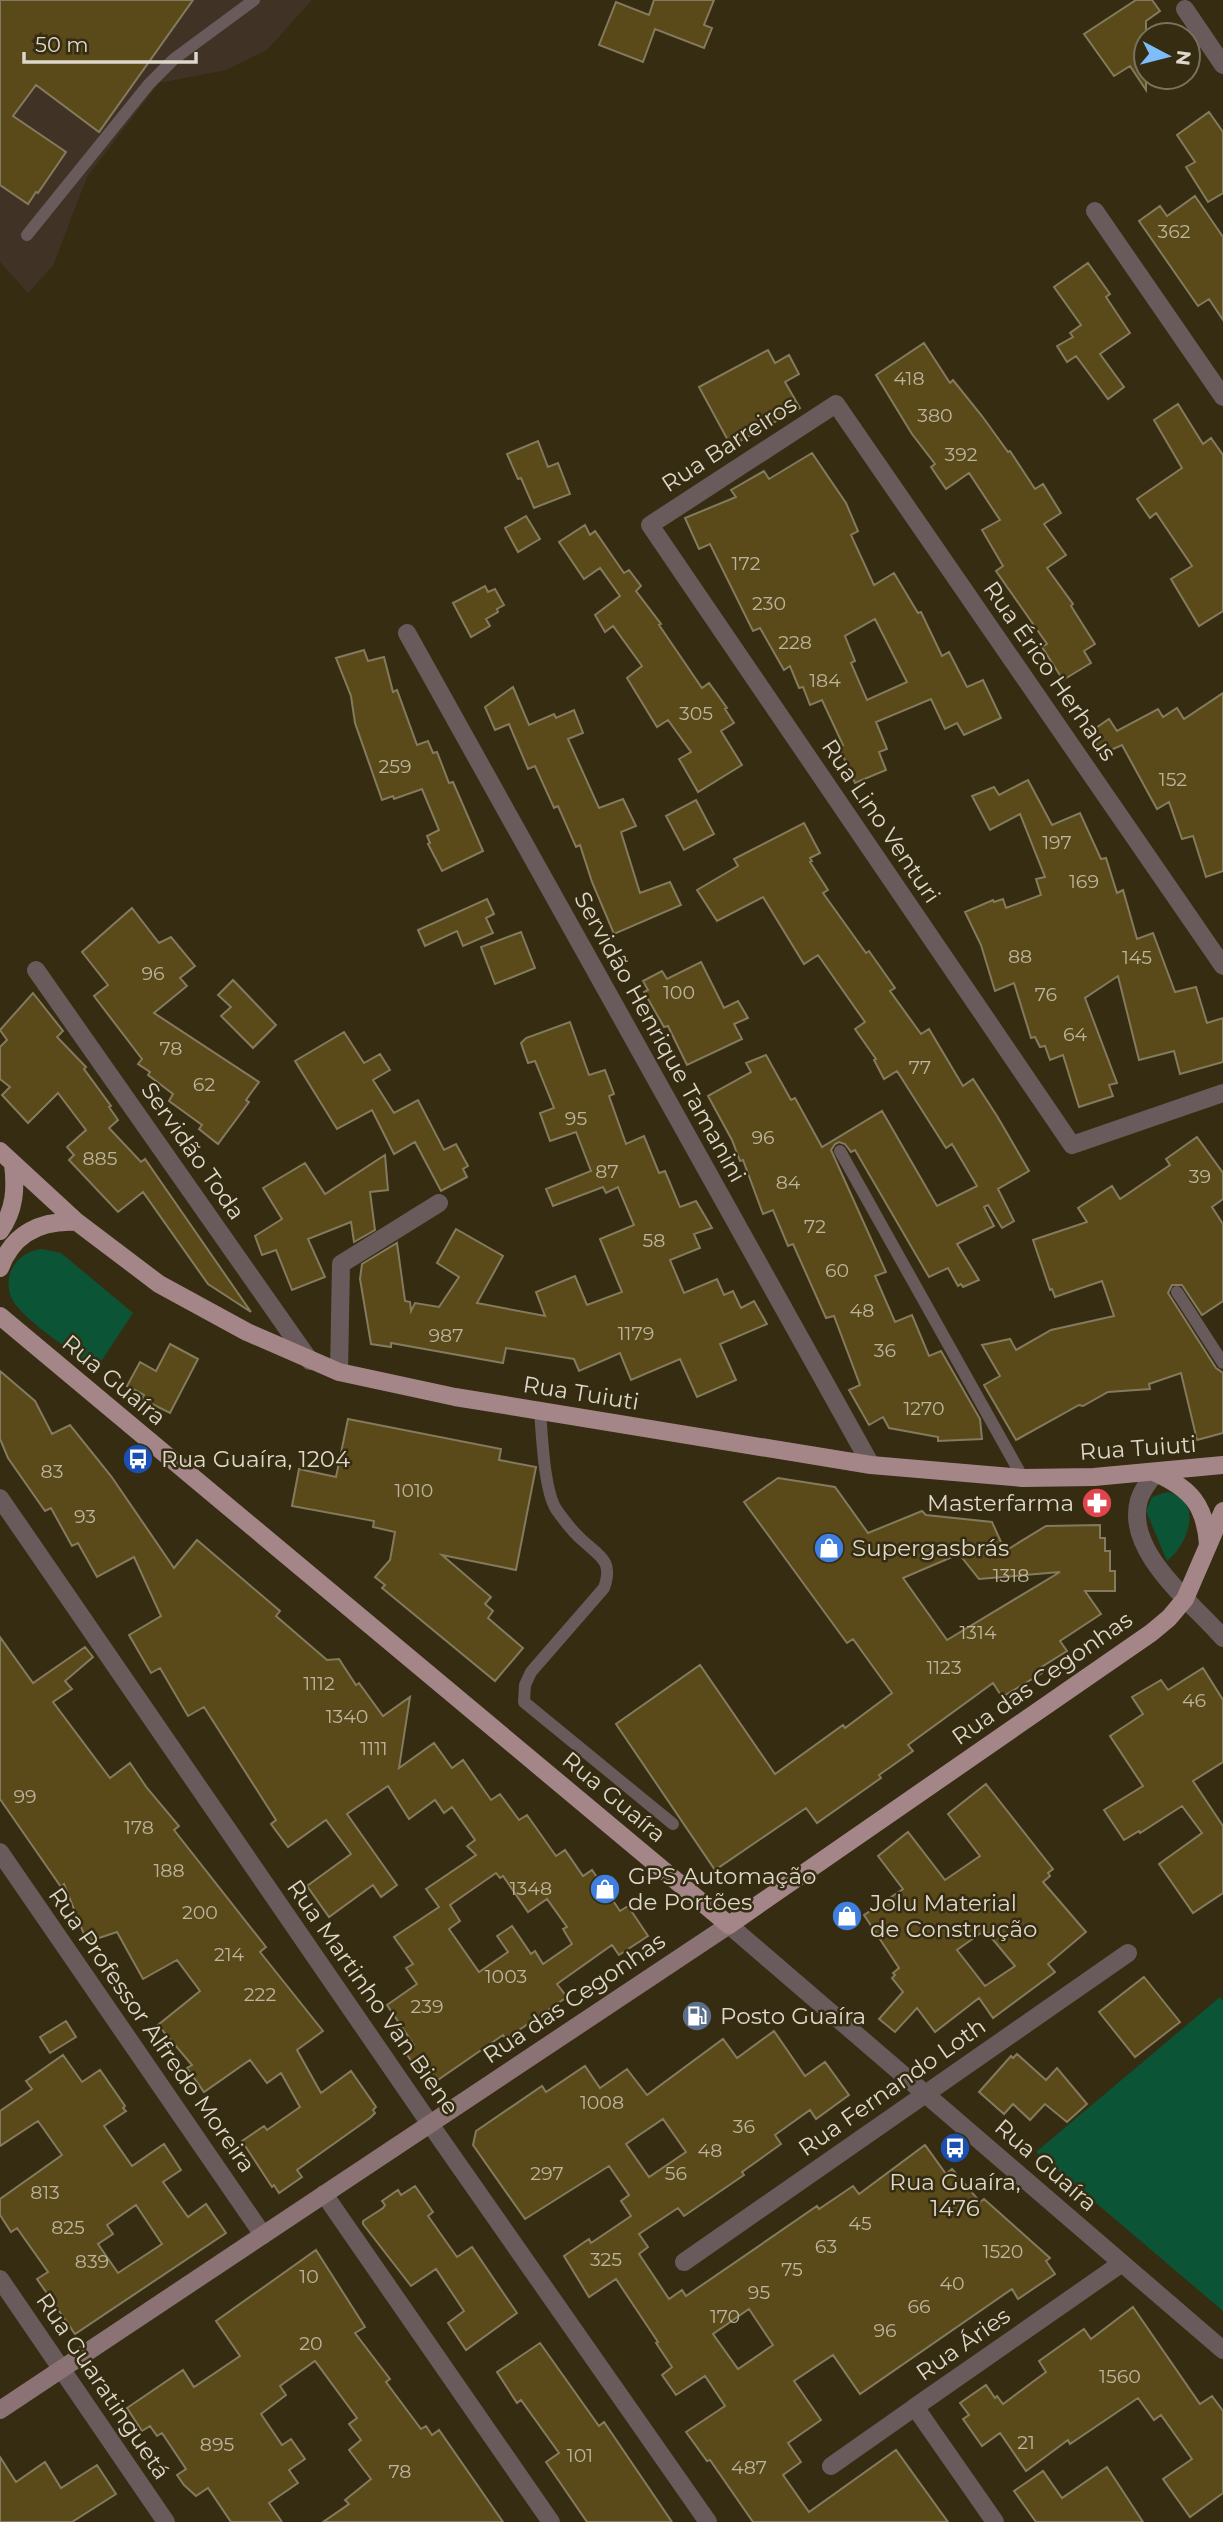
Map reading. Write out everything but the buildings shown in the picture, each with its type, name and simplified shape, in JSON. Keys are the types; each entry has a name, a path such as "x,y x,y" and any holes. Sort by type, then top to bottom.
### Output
{"main road":[{"name":"Rua Tuiuti","path":"0,1151 77,1222 159,1284 217,1317 339,1372 540,1412 871,1465 1023,1478 1094,1478 1223,1465"},
{"path":"0,1231 13,1205 16,1185 13,1164"},
{"path":"0,1268 4,1256 27,1231 43,1224 77,1222"},
{"name":"Rua Guaíra","path":"0,1316 729,1925"},
{"path":"1156,1473 1176,1482 1193,1497 1202,1511 1208,1544"},
{"path":"1208,1544 1223,1511"},
{"name":"Rua das Cegonhas","path":"0,2410 729,1925 1151,1633 1169,1618 1185,1599 1208,1544"}],"street":[{"path":"1185,9 1223,65"},
{"path":"1095,211 1223,397"},
{"name":"Rua Barreiros","path":"650,526 836,404"},
{"name":"Rua Érico Herhaus","path":"836,404 1223,966"},
{"name":"Rua Lino Venturi","path":"650,526 1072,1145 1223,1093"},
{"name":"Servidão Henrique Tamanini","path":"407,633 871,1465"},
{"name":"Servidão Toda","path":"36,970 310,1360"},
{"path":"339,1372 341,1264 439,1203"},
{"path":"1156,1473 1139,1500 1139,1531 1170,1585 1223,1638"},
{"name":"Rua Martinho Van Biene","path":"0,1498 430,2124 708,2522"},
{"name":"Rua Professor Alfredo Moreira","path":"0,1852 263,2235"},
{"name":"Rua Guaíra","path":"729,1925 1223,2350"},
{"name":"Rua Fernando Loth","path":"684,2262 1128,1953"},
{"path":"324,2194 551,2522"},
{"name":"Rua Áries","path":"831,2466 1122,2263"},
{"name":"Rua Guaratinguetá","path":"0,2278 166,2522"},
{"path":"915,2407 995,2522"}],"lane":[{"path":"27,235 158,75 174,59 254,0"},
{"path":"840,1151 1023,1478"},
{"path":"1177,1292 1223,1363"},
{"path":"540,1412 549,1488 555,1507 579,1538 607,1564 608,1575 604,1588 531,1672 525,1685 524,1702 673,1824"}],"shaded area":[{"path":"0,0 312,0 267,50 226,70 159,83 87,177 53,266 28,293 0,262"}],"green space":[{"path":"41,1249 61,1253 133,1313 96,1369 32,1321 11,1297 9,1278 14,1265 24,1255"},
{"path":"1167,1492 1179,1497 1186,1504 1189,1523 1181,1544 1167,1561 1146,1511 1152,1497"},
{"path":"1220,1997 1223,2001 1223,2311 1036,2152"}],"place":[{"name":"Rua Guaíra, 1204","path":"138,1459"},
{"name":"Masterfarma","path":"1097,1503"},
{"name":"Supergasbrás","path":"829,1548"},
{"name":"GPS Automação de Portões","path":"605,1889"},
{"name":"Jolu Material de Construção","path":"847,1916"},
{"name":"Posto Guaíra","path":"697,2016"},
{"name":"Rua Guaíra, 1476","path":"955,2148"}]}
